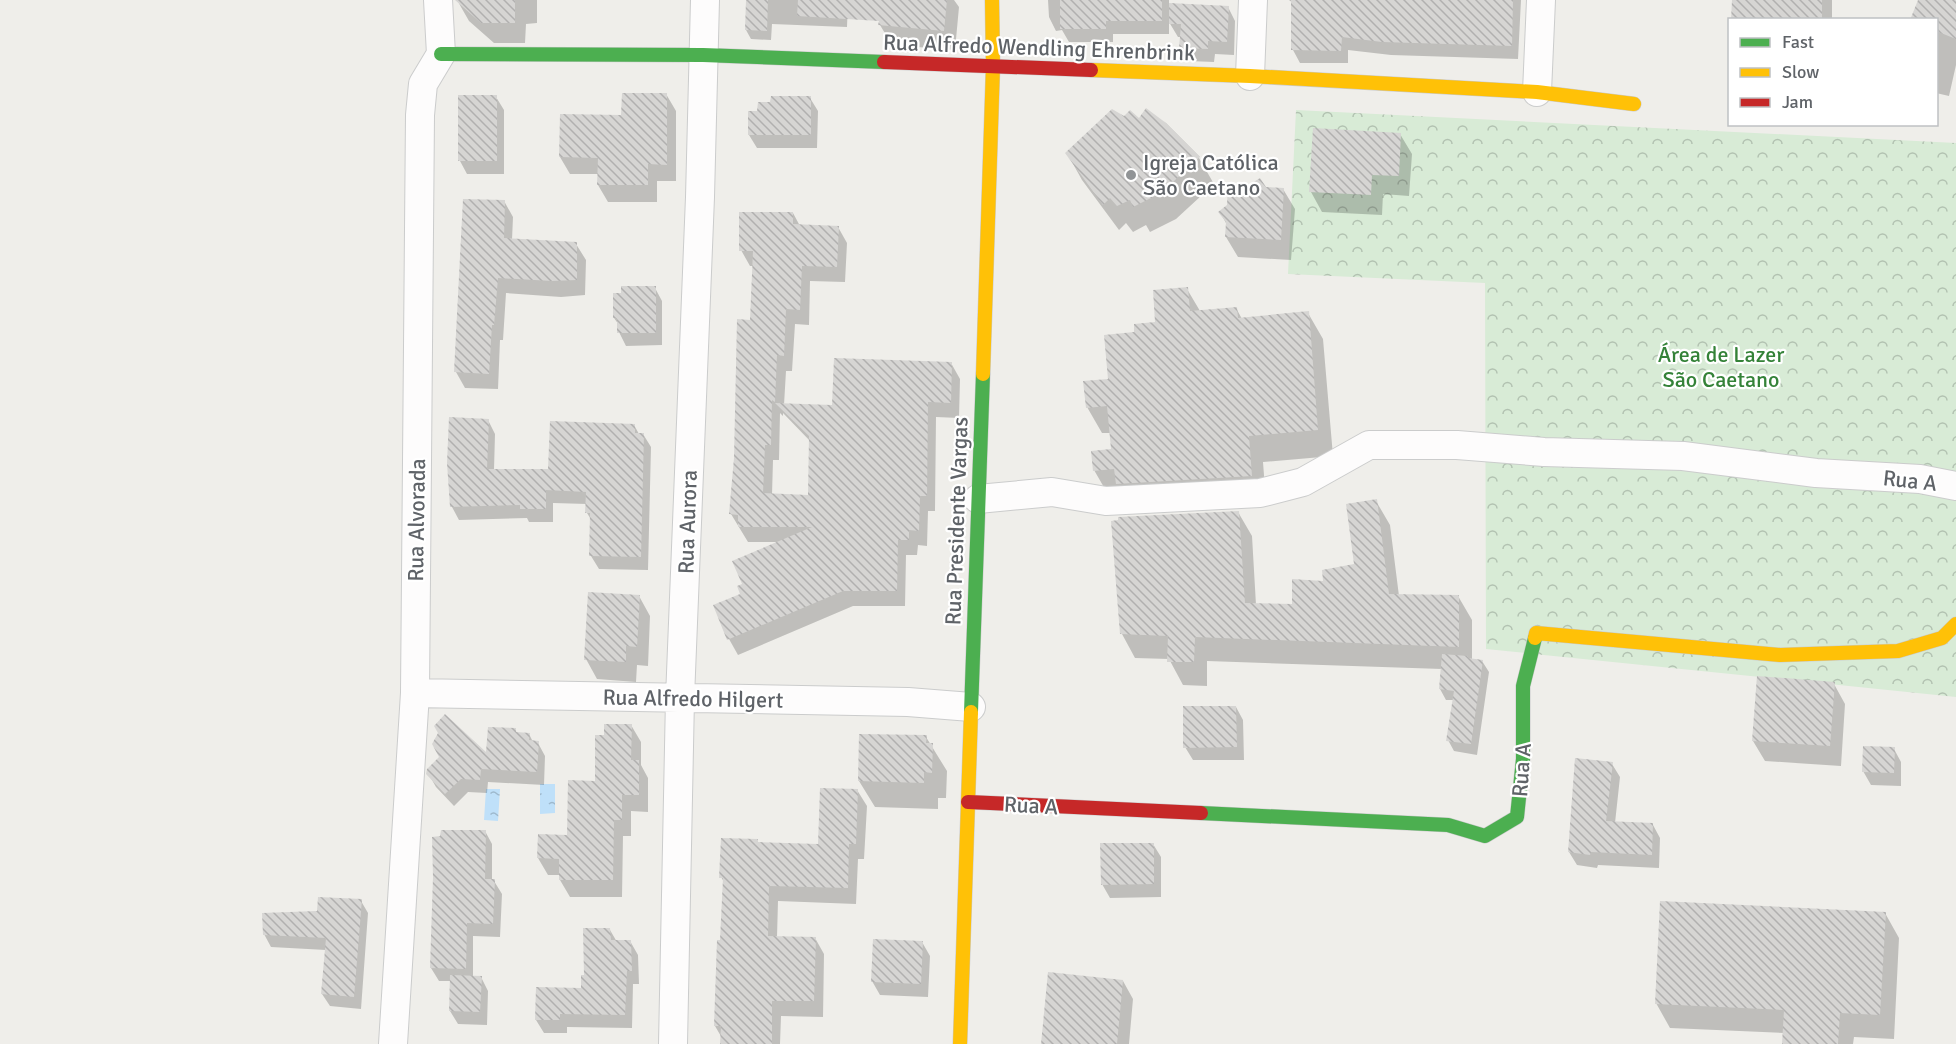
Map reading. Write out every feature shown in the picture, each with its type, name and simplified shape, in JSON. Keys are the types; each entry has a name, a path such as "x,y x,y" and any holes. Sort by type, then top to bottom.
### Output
{"street":[{"path":"438,0 441,54"},
{"name":"Rua Aurora","path":"673,1044 680,698 700,196 705,0"},
{"name":"Rua Presidente Vargas","path":"960,1044 993,66 992,0"},
{"path":"1250,76 1253,0"},
{"path":"1537,92 1541,0"},
{"name":"Rua Alfredo Wendling Ehrenbrink","path":"441,54 703,56 1250,76 1537,92 1634,104"},
{"name":"Rua Alvorada","path":"393,1044 415,693 420,115 423,84 441,54"},
{"name":"Rua A","path":"978,499 1052,492 1106,501 1260,493 1303,482 1369,446 1380,445 1457,445 1544,452 1683,456 1816,473 1920,479 1956,486"},
{"name":"Rua A","path":"968,802 1448,825 1485,836 1517,817 1523,759 1523,686 1536,633 1780,655 1898,651 1942,638 1956,624"},
{"name":"Rua Alfredo Hilgert","path":"415,693 908,702 971,707"}],"green space":[{"name":"Área de Lazer São Caetano","path":"1296,110 1956,143 1956,697 1486,649 1485,283 1288,274"}],"water":[{"path":"540,784 555,784 555,813 540,814"},
{"path":"486,789 500,789 498,821 484,820"}],"building":[{"path":"455,0 515,0 515,23 481,23"},
{"path":"746,0 768,0 767,31 745,30"},
{"path":"798,0 947,0 944,31 878,25 879,21 797,16"},
{"path":"1060,0 1162,0 1162,21 1106,21 1106,29 1060,29"},
{"path":"1291,0 1513,0 1512,46 1382,42 1342,37 1341,51 1291,50"},
{"path":"1732,0 1822,0 1822,18 1731,18"},
{"path":"1918,0 1956,0 1956,39 1938,32 1938,18 1911,18"},
{"path":"1169,3 1229,6 1227,42 1208,41 1208,49 1179,48 1181,24 1169,24"},
{"path":"622,93 667,93 667,165 648,164 648,185 597,185 598,158 559,157 560,114 621,115"},
{"path":"458,95 497,95 497,161 458,161"},
{"path":"771,96 811,96 811,135 748,135 748,111 757,111 758,102 770,102"},
{"name":"Igreja Católica São Caetano","path":"1146,108 1166,123 1200,157 1161,193 1133,207 1130,200 1117,206 1110,198 1103,205 1065,153 1112,109 1124,116 1130,110 1139,118"},
{"path":"1313,128 1401,133 1399,176 1372,175 1371,195 1309,192"},
{"path":"1260,178 1266,187 1284,188 1281,240 1225,237 1226,222 1218,212 1227,205 1228,184 1249,185"},
{"path":"463,199 505,200 504,238 577,242 577,280 498,278 489,374 454,372"},
{"path":"739,212 793,212 793,224 839,226 837,267 802,266 800,310 786,309 784,356 777,355 775,402 772,400 771,445 765,445 763,493 808,495 809,436 775,403 832,405 834,358 952,362 951,403 928,402 927,496 920,496 919,531 909,530 909,540 898,540 897,591 843,591 727,640 713,605 740,594 737,586 742,584 732,561 812,527 738,527 738,515 729,514 734,458 737,319 750,320 753,251 739,251"},
{"path":"621,286 656,286 656,333 617,333 617,318 613,318 613,293 621,293"},
{"path":"1188,287 1190,311 1237,307 1238,318 1309,311 1318,430 1249,436 1252,476 1116,484 1114,469 1093,471 1091,451 1111,449 1107,406 1086,408 1083,381 1108,379 1104,335 1134,332 1134,324 1155,322 1153,290"},
{"path":"449,417 489,419 487,469 548,469 550,421 635,424 635,433 644,433 641,557 589,556 590,513 585,513 586,492 546,490 546,509 520,509 520,505 450,507 447,463"},
{"path":"1377,499 1389,594 1459,595 1459,647 1195,637 1194,662 1167,662 1168,636 1120,634 1111,521 1118,520 1118,517 1239,511 1245,603 1292,604 1292,579 1323,581 1322,570 1354,564 1346,504"},
{"path":"588,592 640,595 637,647 626,646 626,662 584,660"},
{"path":"1442,654 1483,660 1471,744 1446,741 1454,691 1439,689"},
{"path":"1757,676 1835,682 1830,746 1752,741"},
{"path":"1183,706 1236,706 1237,747 1183,748"},
{"path":"445,714 486,752 488,727 516,728 516,732 530,733 529,740 539,741 537,772 481,769 480,780 461,779 445,794 426,774 427,769 439,757 432,744 438,733 434,726"},
{"path":"604,724 632,724 631,760 639,760 639,795 622,795 622,820 614,820 613,880 559,880 559,859 537,858 538,834 567,835 568,780 595,781 595,735 604,735"},
{"path":"859,734 927,735 926,743 933,743 932,773 924,772 924,783 858,781"},
{"path":"1863,746 1895,747 1894,773 1862,772"},
{"path":"1575,758 1613,762 1606,821 1653,823 1652,855 1591,852 1590,855 1568,852"},
{"path":"820,788 858,789 856,844 849,844 848,888 769,886 768,936 816,937 814,1001 772,1001 772,1044 720,1044 721,1026 714,1026 717,940 720,940 723,878 719,878 721,838 818,844"},
{"path":"441,830 486,830 485,879 495,879 493,924 467,923 466,969 430,968 432,837 440,836"},
{"path":"1100,843 1154,843 1154,884 1101,885"},
{"path":"318,897 362,899 354,997 321,994 326,938 263,935 262,913 317,911"},
{"path":"1660,901 1886,912 1880,1015 1840,1013 1838,1044 1782,1044 1784,1010 1655,1004"},
{"path":"583,928 610,928 611,940 631,940 632,971 627,971 625,1015 560,1014 560,1020 535,1020 536,987 581,988 581,975 584,975"},
{"path":"873,939 923,941 921,984 871,982"},
{"path":"1048,972 1123,980 1117,1044 1041,1044"},
{"path":"450,975 482,976 480,1012 449,1011"}],"traffic: fast":[{"path":"441,54 703,55 884,62"},
{"path":"971,712 983,374"},
{"path":"1201,813 1448,825 1485,836 1517,817 1523,759 1523,686 1535,638"}],"traffic: slow":[{"path":"983,374 993,66 992,0"},
{"path":"1091,70 1250,76 1537,92 1634,104"},
{"path":"1535,638 1536,633 1780,655 1898,651 1942,638 1956,624"},
{"path":"960,1044 971,712"}],"traffic: jam":[{"path":"884,62 1091,70"},
{"path":"968,802 1201,813"}],"place":[{"name":"Igreja Católica São Caetano","path":"1131,175"}]}
